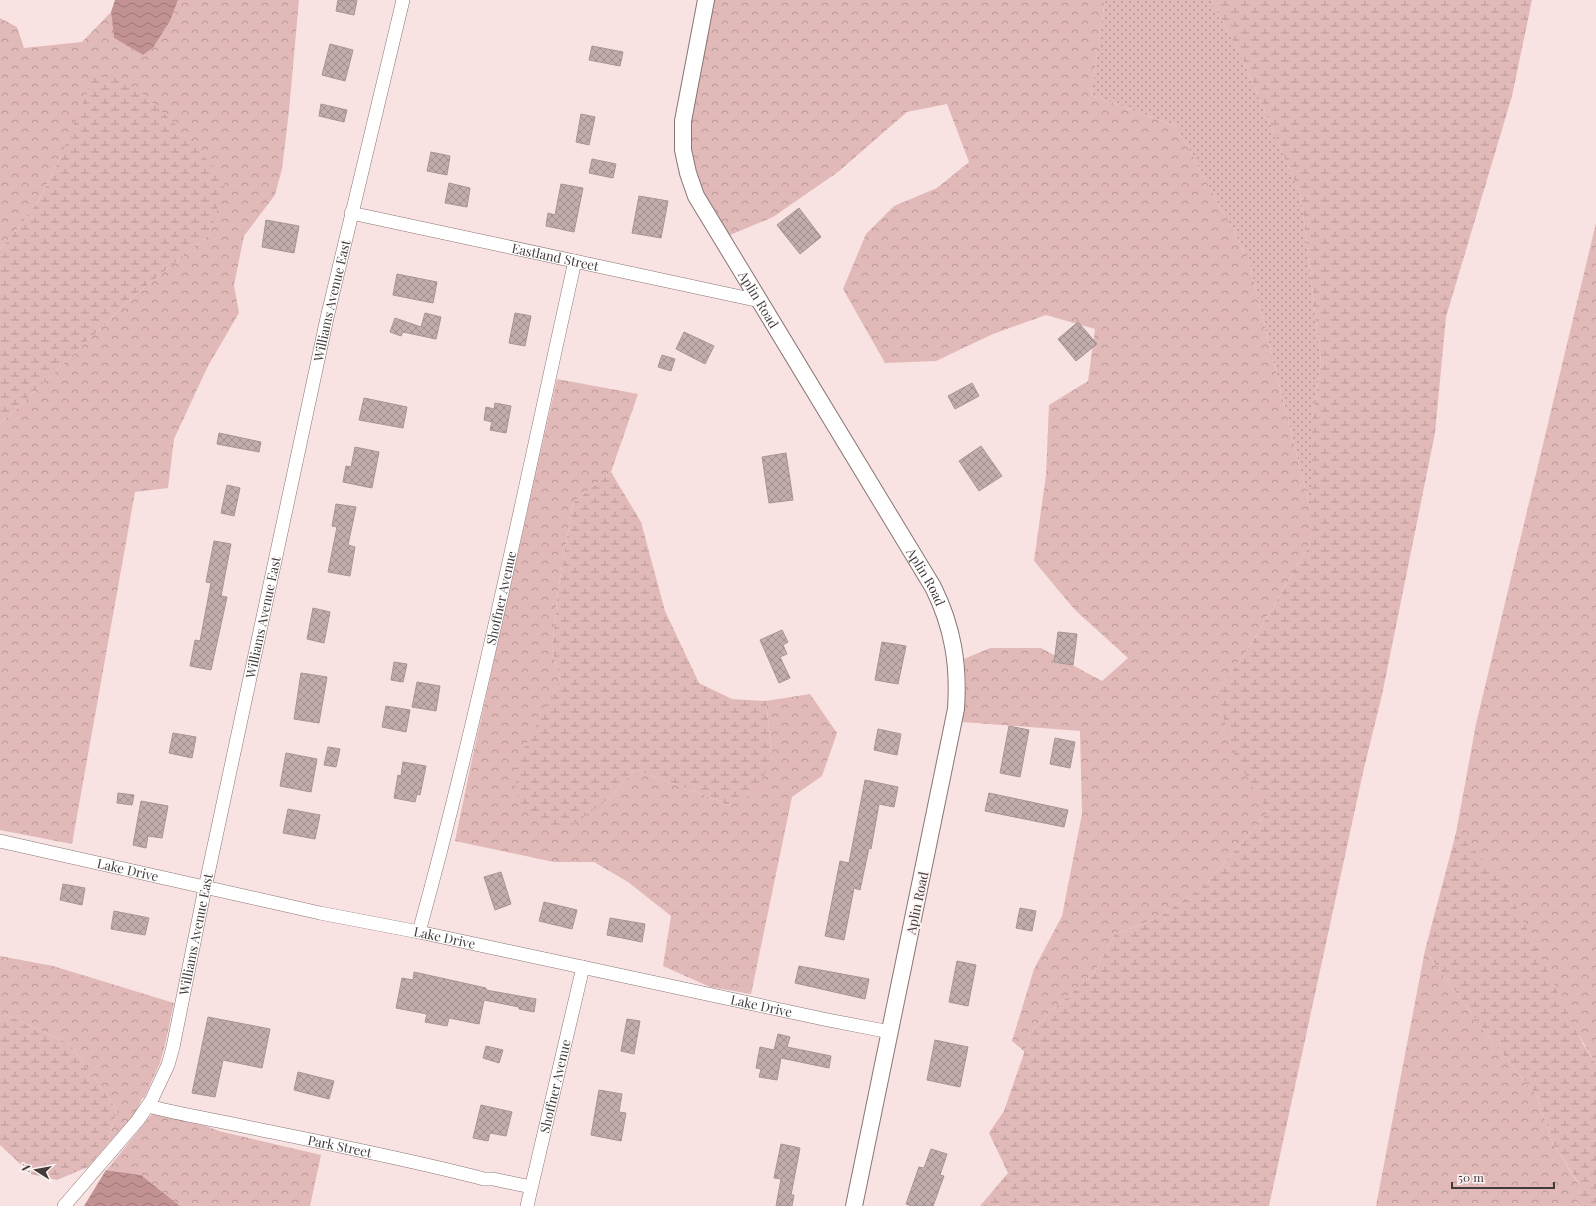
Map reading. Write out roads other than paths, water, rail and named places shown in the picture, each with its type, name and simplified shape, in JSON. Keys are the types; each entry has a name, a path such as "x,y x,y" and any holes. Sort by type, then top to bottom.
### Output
{"street":[{"name":"Williams Avenue East","path":"64,1206 138,1120 148,1106 168,1065 327,318 403,0"},
{"name":"Aplin Road","path":"706,0 683,121 683,150 688,173 696,196 933,587 945,613 956,654 958,684 956,709 854,1206"},
{"name":"Eastland Street","path":"351,213 760,302"},
{"name":"Shoffner Avenue","path":"419,932 471,730 575,261"},
{"name":"Lake Drive","path":"0,841 320,913 419,932 890,1032"},
{"name":"Shoffner Avenue","path":"527,1206 583,967"},
{"name":"Park Street","path":"148,1106 181,1115 280,1134 484,1179 493,1179 532,1187"}],"water":[{"path":"115,0 178,0 170,21 153,48 143,55 114,38 111,12"},
{"path":"106,1170 141,1175 180,1206 84,1206"}]}
